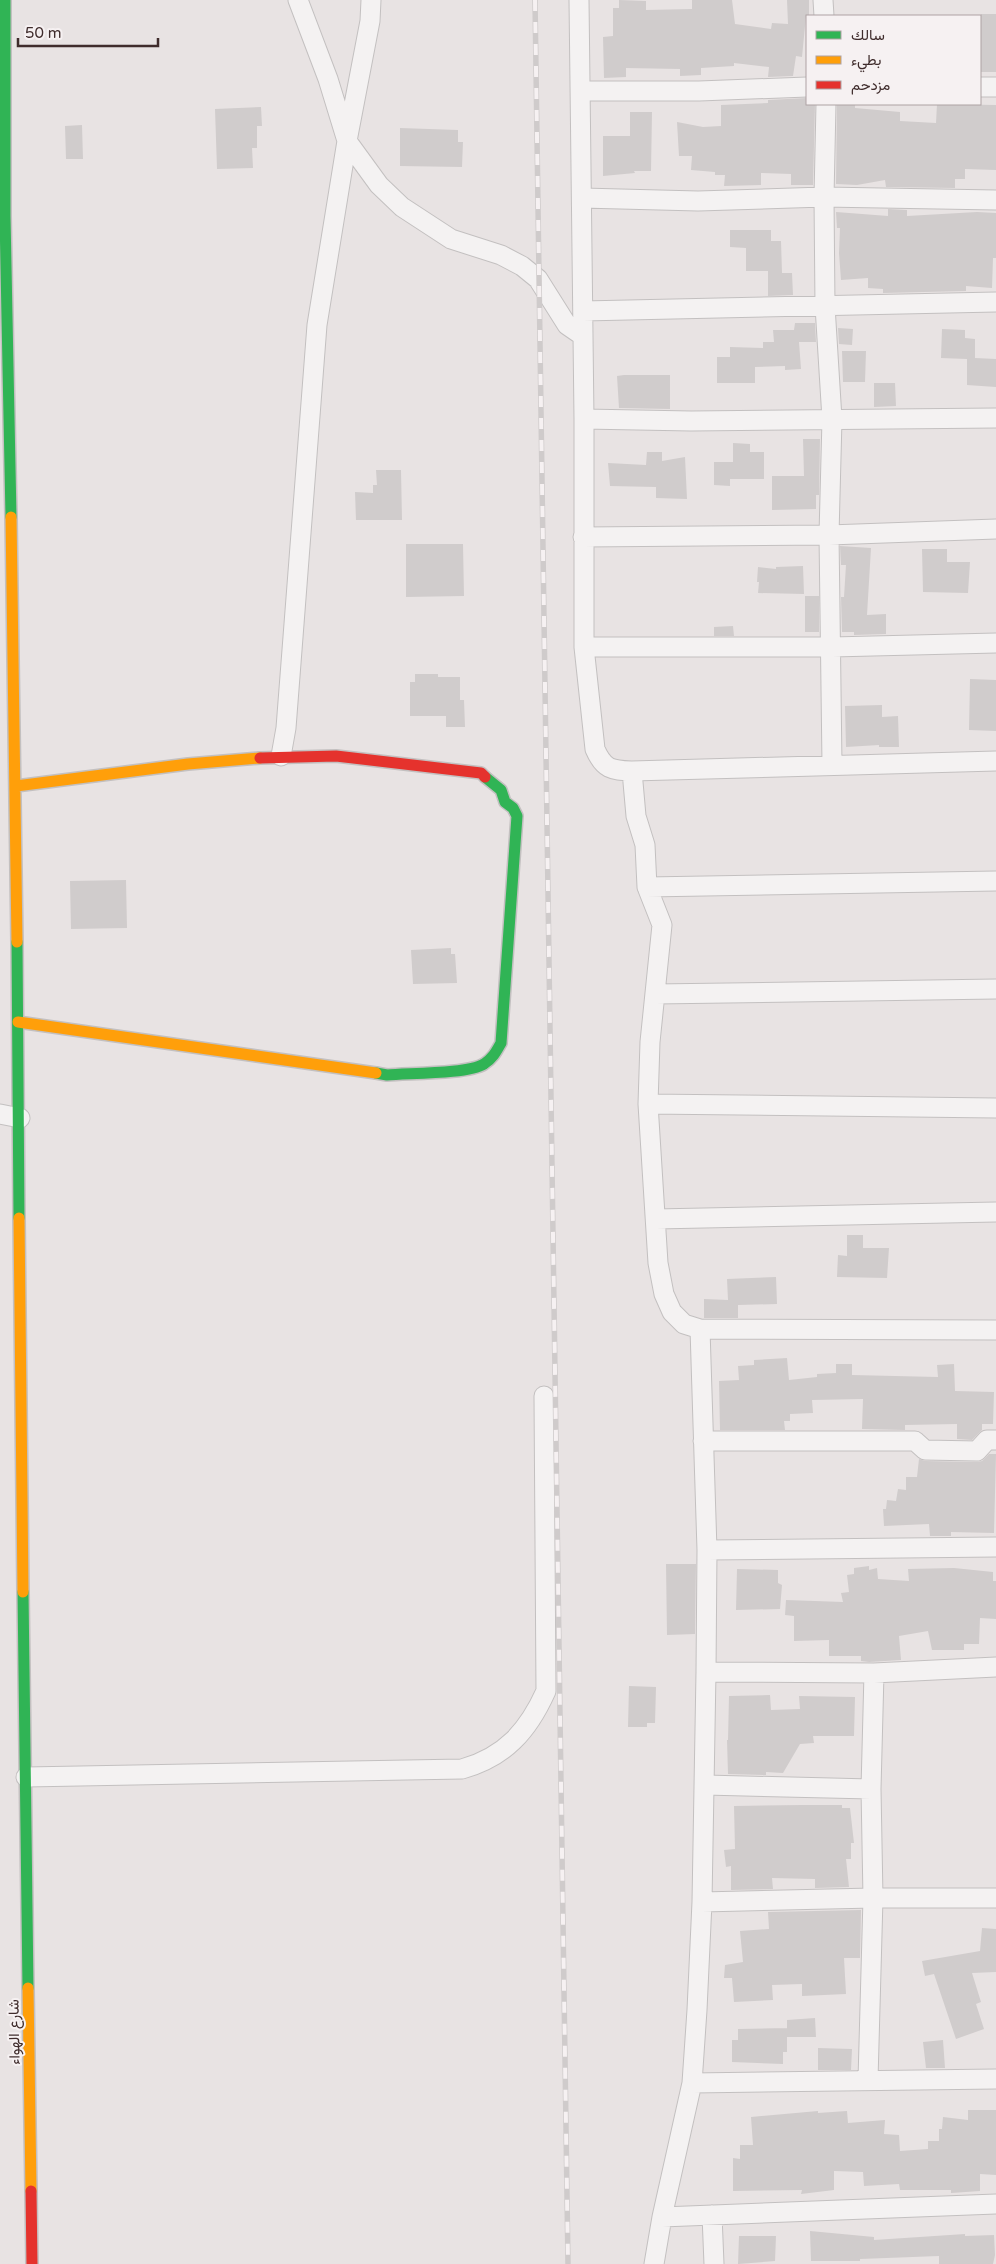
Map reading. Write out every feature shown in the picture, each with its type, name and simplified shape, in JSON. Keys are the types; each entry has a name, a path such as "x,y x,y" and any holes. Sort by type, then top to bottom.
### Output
{"main road":[{"name":"شارع الهواء","path":"5,0 4,189 16,786 32,2264"},
{"path":"16,786 188,764 281,756 336,756 481,774 501,790 505,802 513,808 517,816 501,1043 494,1056 482,1064 468,1069 387,1075 18,1022"}],"street":[{"path":"298,0 328,79 347,141 379,185 402,207 450,239 501,255 522,266 538,279 567,325 583,336"},
{"path":"281,756 286,728 317,324 347,141 370,21 371,0"},
{"path":"579,0 584,420 582,537 584,647 595,749 601,762 613,770 632,771 996,761"},
{"path":"824,0 824,15"},
{"path":"580,91 699,91 806,86"},
{"path":"981,87 996,87"},
{"path":"826,105 824,197 825,306 832,419 829,535 832,647 832,765"},
{"path":"582,198 698,201 824,197 996,200"},
{"path":"582,311 996,302"},
{"path":"584,420 691,421 996,418"},
{"path":"582,537 829,535 996,529"},
{"path":"584,647 832,647 996,643"},
{"path":"632,771 636,816 645,845 647,887 662,925 655,994 648,1104 658,1263 664,1294 672,1312 684,1324 700,1330 996,1330"},
{"path":"647,887 996,881"},
{"path":"655,994 996,989"},
{"path":"648,1104 996,1108"},
{"path":"0,1114 20,1118"},
{"path":"656,1219 996,1212"},
{"path":"654,2264 662,2217 692,2082 702,1902 707,1550 700,1330"},
{"path":"26,1777 462,1769 477,1765 497,1755 530,1724 546,1691 544,1396"},
{"path":"703,1441 914,1440 925,1450 977,1451 987,1440 996,1440"},
{"path":"707,1550 996,1547"},
{"path":"706,1672 874,1673 996,1667"},
{"path":"868,2080 873,1898 871,1789 874,1673"},
{"path":"705,1785 871,1789"},
{"path":"702,1902 873,1898 996,1898"},
{"path":"692,2082 996,2079"},
{"path":"662,2217 996,2204"},
{"path":"712,2215 714,2264"}],"building":[{"path":"619,0 646,1 646,10 692,9 692,0 732,0 735,24 771,29 772,23 788,24 787,0 809,0 809,15 806,15 802,57 796,56 793,76 768,77 769,67 734,63 734,66 701,68 701,75 680,76 680,69 626,68 626,77 604,78 603,37 613,36 613,8 619,8"},
{"path":"996,14 996,72 981,72 981,15"},
{"path":"806,98 806,105 815,105 813,185 791,185 791,174 761,173 761,185 724,186 725,175 715,175 715,172 691,170 692,156 679,156 677,122 703,127 721,126 721,105 768,103 768,100"},
{"path":"837,105 855,105 855,108 900,112 900,121 936,123 937,105 996,105 996,170 965,169 965,179 955,179 955,188 886,187 885,180 857,185 836,184"},
{"path":"261,107 262,126 257,126 257,148 252,148 253,168 217,169 215,109"},
{"path":"630,112 652,112 651,171 634,171 635,173 603,176 603,136 630,136"},
{"path":"82,125 83,159 66,159 65,126"},
{"path":"400,128 458,130 458,142 463,142 462,167 400,166"},
{"path":"888,209 907,210 907,216 977,212 996,213 996,258 993,258 992,288 966,286 966,291 883,293 883,289 868,288 868,278 841,280 840,228 837,228 836,212 888,216"},
{"path":"730,230 771,230 771,241 781,241 782,273 792,273 793,295 768,296 768,271 746,271 746,248 730,247"},
{"path":"795,323 815,323 816,342 799,342 801,369 785,370 785,366 755,367 755,383 717,383 717,357 730,357 730,347 763,348 763,342 774,342 773,330 794,330"},
{"path":"838,328 853,329 852,345 839,344"},
{"path":"942,329 965,330 965,338 975,339 975,358 996,359 996,387 967,385 967,359 941,358"},
{"path":"842,351 866,351 865,382 843,382"},
{"path":"670,375 670,409 619,408 617,376"},
{"path":"874,383 895,383 896,406 874,407"},
{"path":"803,439 820,439 819,495 816,495 816,509 772,510 772,476 804,476"},
{"path":"733,443 750,444 750,452 764,452 764,479 730,479 730,486 714,485 714,462 733,462"},
{"path":"647,452 662,452 662,461 685,457 687,499 656,498 656,487 610,486 608,463 646,465"},
{"path":"376,470 401,470 402,520 356,520 355,492 373,493 373,485 377,485"},
{"path":"406,544 463,544 464,596 406,597"},
{"path":"840,546 871,548 867,615 886,614 886,634 854,635 854,632 842,632 841,597 844,597 846,565 841,565"},
{"path":"922,549 947,549 947,562 970,562 968,593 923,592"},
{"path":"803,566 804,594 758,593 758,567 776,569 776,567"},
{"path":"805,596 819,596 819,632 805,632"},
{"path":"733,626 734,636 714,636 714,627"},
{"path":"415,674 438,674 438,677 460,677 460,700 464,700 465,727 446,727 446,716 410,716 410,682 415,682"},
{"path":"970,679 996,680 996,731 969,730"},
{"path":"882,705 882,717 898,716 899,747 879,747 879,745 846,747 845,706"},
{"path":"126,880 127,928 71,929 70,881"},
{"path":"451,948 451,954 455,954 457,983 413,984 411,950"},
{"path":"847,1235 863,1235 863,1248 889,1248 887,1278 837,1277 838,1255 847,1256"},
{"path":"776,1277 777,1304 738,1305 738,1318 704,1318 704,1299 728,1300 727,1279"},
{"path":"787,1358 789,1380 817,1377 817,1374 836,1373 836,1364 852,1364 852,1375 938,1377 937,1365 954,1364 955,1391 994,1392 993,1424 982,1424 982,1430 972,1440 957,1439 957,1424 905,1425 905,1430 862,1429 863,1399 812,1400 813,1413 790,1414 790,1421 784,1421 785,1430 720,1430 719,1381 739,1380 738,1366 754,1365 754,1360"},
{"path":"989,1454 996,1454 994,1533 951,1532 951,1536 930,1536 929,1524 884,1526 883,1509 886,1509 887,1500 896,1501 898,1489 906,1490 906,1477 917,1477 919,1459 925,1461 977,1462 982,1461"},
{"path":"666,1564 696,1564 695,1634 667,1635"},
{"path":"869,1566 869,1570 877,1568 878,1579 909,1581 908,1569 954,1568 993,1572 993,1581 996,1581 996,1619 980,1618 979,1644 964,1644 964,1650 932,1650 928,1631 899,1636 901,1660 869,1662 861,1661 861,1656 829,1656 829,1640 794,1641 794,1616 785,1615 786,1600 843,1602 841,1593 849,1592 847,1575 854,1574 854,1568"},
{"path":"737,1569 778,1570 778,1583 782,1585 780,1609 736,1610"},
{"path":"629,1686 656,1687 655,1723 647,1723 647,1727 628,1727"},
{"path":"770,1695 771,1710 800,1709 799,1696 855,1697 854,1736 813,1736 814,1743 800,1744 783,1773 766,1772 766,1775 728,1774 729,1696"},
{"path":"842,1805 842,1808 850,1808 854,1843 851,1843 851,1859 846,1859 849,1887 815,1888 815,1879 772,1878 773,1889 731,1890 731,1866 726,1867 724,1850 735,1849 734,1806"},
{"path":"861,1910 860,1958 844,1958 846,1994 802,1996 802,1984 772,1985 773,2000 734,2002 732,1978 724,1978 725,1965 743,1962 740,1931 769,1929 768,1912"},
{"path":"982,1928 996,1929 996,1972 972,1973 981,2002 976,2004 984,2029 956,2039 934,1974 925,1976 922,1961 980,1951"},
{"path":"815,2018 816,2037 787,2037 787,2020"},
{"path":"787,2028 787,2052 783,2052 783,2064 732,2062 732,2040 738,2040 738,2029"},
{"path":"943,2040 945,2068 926,2068 923,2042"},
{"path":"818,2048 852,2049 851,2070 818,2070"},
{"path":"968,2110 996,2110 996,2175 980,2174 980,2191 951,2193 951,2190 900,2190 899,2184 864,2186 863,2172 834,2171 834,2190 801,2194 802,2190 733,2191 733,2158 740,2159 740,2145 753,2145 751,2117 818,2111 818,2113 847,2111 848,2123 885,2120 884,2134 899,2135 900,2151 928,2149 928,2141 939,2141 939,2129 942,2129 943,2117 968,2120"},
{"path":"810,2231 874,2237 874,2240 965,2234 965,2236 994,2235 995,2255 993,2264 939,2264 939,2256 860,2259 860,2261 811,2261"},
{"path":"739,2236 776,2236 775,2261 738,2264"}],"railway":[{"path":"535,0 568,2264"}],"traffic: fast":[{"path":"5,0 5,216 11,517"},
{"path":"376,1073 387,1075 465,1070 484,1064 496,1052 501,1043 517,816 513,808 505,802 501,790 485,777"},
{"path":"17,942 19,1218"},
{"path":"23,1592 28,1988"}],"traffic: slow":[{"path":"11,517 17,942"},
{"path":"16,786 188,764 260,758"},
{"path":"18,1022 376,1073"},
{"path":"19,1218 23,1592"},
{"path":"28,1988 31,2191"}],"traffic: jam":[{"path":"260,758 336,756 481,773 485,777"},
{"path":"31,2191 32,2264"}]}
